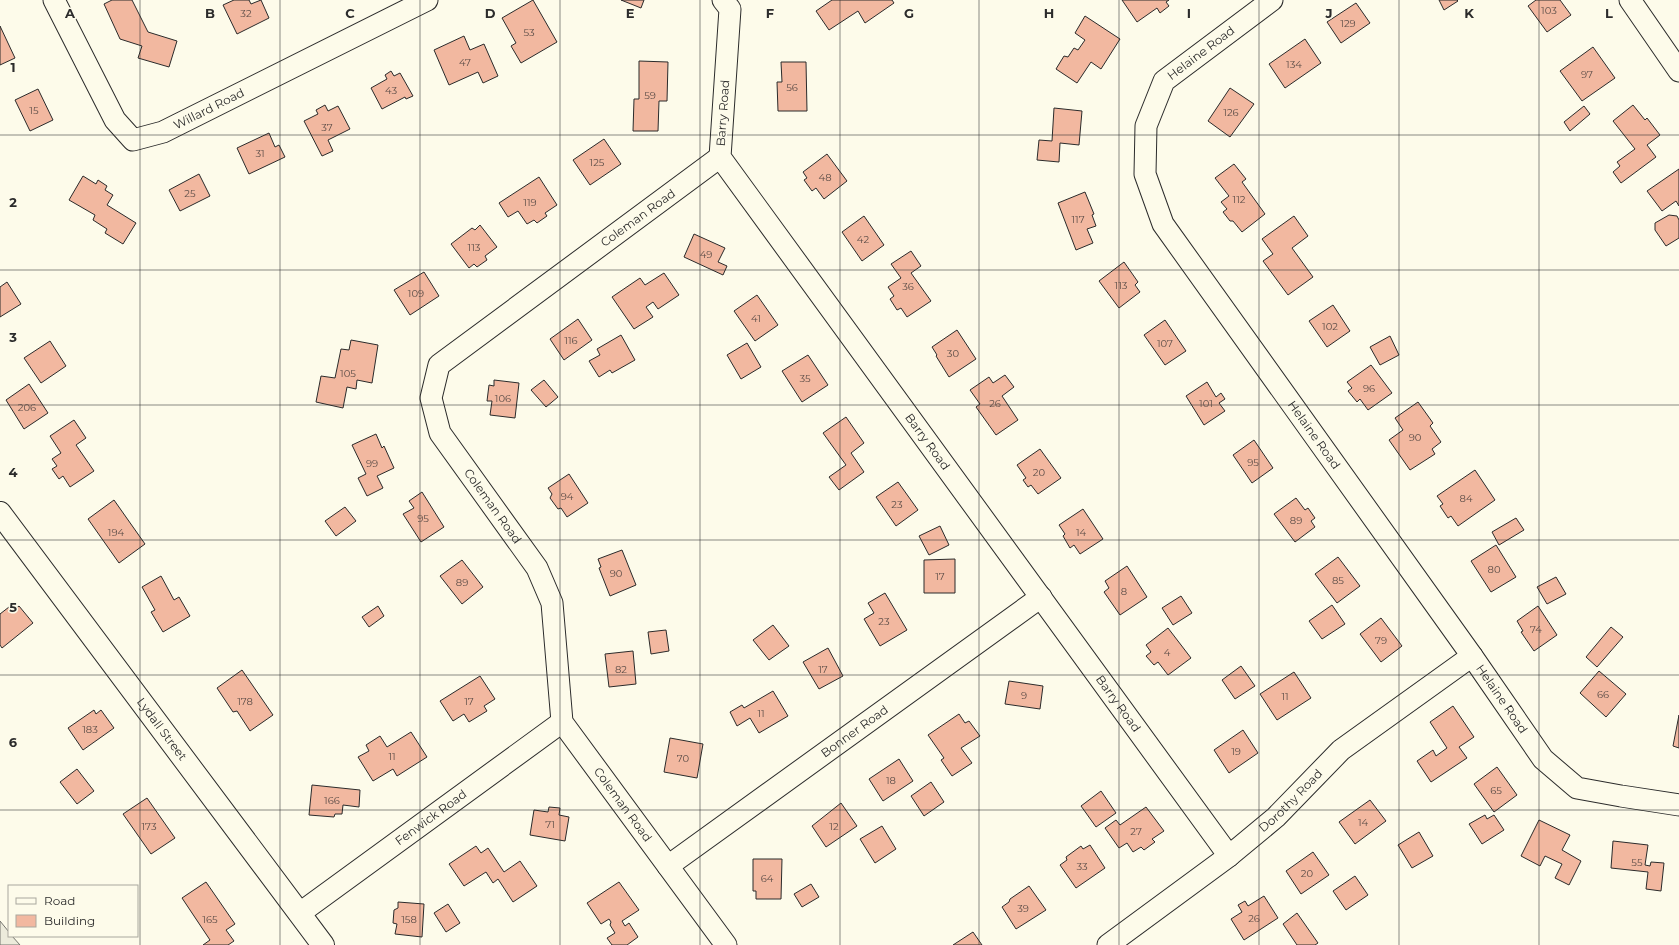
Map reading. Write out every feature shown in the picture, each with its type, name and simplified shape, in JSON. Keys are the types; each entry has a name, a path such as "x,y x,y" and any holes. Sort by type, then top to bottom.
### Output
{"street":[{"name":"Willard Road","path":"54,0 115,120 133,140 163,132 427,0"},
{"name":"Helaine Road","path":"1272,0 1164,81 1146,126 1145,174 1163,224 1472,656 1543,759 1577,788 1679,804"},
{"path":"1630,0 1677,64"},
{"name":"Barry Road","path":"732,3 720,157 1229,856"},
{"name":"Coleman Road","path":"720,157 438,365 431,398 440,433 537,568 552,603 562,722 726,945"},
{"name":"Lydall Street","path":"0,513 323,945"},
{"name":"Bonner Road","path":"668,866 1041,597"},
{"name":"Dorothy Road","path":"1108,945 1229,856 1276,817 1341,750 1472,656"},
{"name":"Fenwick Road","path":"300,913 562,722"}],"shaded area":[{"path":"0,921 8,931 8,937 13,937 20,945 0,945"}],"building":[{"path":"112,0 132,0 148,32 177,41 169,67 138,58 142,46 120,39 104,4"},
{"path":"234,0 249,0 251,4 261,0 269,18 237,34 223,5"},
{"path":"533,0 557,42 521,63 511,46 516,43 502,18"},
{"path":"621,0 644,0 641,8"},
{"path":"832,0 892,0 894,3 865,23 858,11 829,30 816,11"},
{"path":"1122,0 1169,0 1166,2 1169,6 1160,13 1157,8 1137,22"},
{"path":"1439,0 1457,0 1458,1 1444,10"},
{"path":"1536,0 1560,0 1571,15 1547,32 1528,6"},
{"path":"1356,3 1370,23 1341,43 1327,22"},
{"path":"1085,16 1120,39 1101,69 1091,62 1077,83 1056,69 1064,56 1068,57 1074,48 1078,50 1085,40 1075,33"},
{"path":"0,26 15,58 0,65"},
{"path":"464,36 470,50 484,44 498,76 483,83 478,72 449,85 434,50"},
{"path":"1305,39 1321,63 1285,88 1269,64"},
{"path":"1593,47 1615,78 1582,101 1560,71"},
{"path":"639,61 668,62 667,101 659,101 658,131 633,131 634,99 639,99"},
{"path":"781,62 806,62 807,111 778,111 777,82 782,82"},
{"path":"391,71 394,76 400,73 413,96 406,99 405,97 382,109 371,88 387,79 385,75"},
{"path":"1230,88 1254,104 1230,137 1208,121"},
{"path":"38,89 53,120 30,131 15,100"},
{"path":"325,105 328,111 338,106 350,129 328,140 333,151 322,156 304,121 318,114 316,110"},
{"path":"1633,105 1645,120 1647,118 1660,135 1647,145 1656,157 1621,183 1613,172 1620,166 1617,162 1635,149 1613,121"},
{"path":"1584,106 1590,114 1570,131 1564,122"},
{"path":"1054,108 1082,111 1079,145 1060,143 1059,162 1037,160 1039,140 1052,141"},
{"path":"269,133 275,147 279,145 285,157 249,174 237,148"},
{"path":"604,139 621,164 590,185 573,160"},
{"path":"827,154 847,181 824,199 816,188 812,191 804,180 807,178 803,172"},
{"path":"1234,164 1246,179 1242,182 1265,214 1242,232 1223,212 1227,209 1221,202 1229,196 1215,178"},
{"path":"1679,169 1679,206 1676,201 1662,211 1647,191"},
{"path":"199,174 210,196 180,211 169,190"},
{"path":"83,176 96,184 98,180 107,186 105,190 113,195 107,205 136,223 123,244 105,233 107,229 93,220 95,215 69,200"},
{"path":"539,177 557,205 545,213 547,216 537,223 534,220 527,224 518,211 508,217 499,203"},
{"path":"1085,192 1094,214 1092,215 1096,226 1087,229 1093,243 1076,250 1058,203"},
{"path":"1669,215 1677,216 1679,220 1679,238 1666,246 1655,230 1655,223"},
{"path":"864,216 884,245 862,261 842,232"},
{"path":"1294,216 1308,236 1292,248 1313,277 1288,295 1263,261 1273,254 1262,239"},
{"path":"480,225 497,247 485,256 487,260 477,267 474,264 469,268 451,244 472,228 475,230"},
{"path":"694,234 725,248 718,262 727,266 723,275 684,257"},
{"path":"911,251 921,266 911,273 931,301 907,317 901,308 897,310 890,299 894,296 888,287 901,278 891,264"},
{"path":"1124,262 1138,282 1135,285 1140,292 1119,308 1099,281"},
{"path":"424,272 439,296 410,315 394,290"},
{"path":"664,273 679,295 658,309 653,302 646,307 653,317 634,329 612,297 640,278 645,285"},
{"path":"7,282 21,304 0,317 0,287"},
{"path":"757,295 778,325 755,341 734,311"},
{"path":"1333,305 1350,331 1327,347 1309,321"},
{"path":"578,319 592,340 564,360 550,339"},
{"path":"1165,320 1186,351 1165,365 1144,335"},
{"path":"957,330 976,359 949,377 932,347"},
{"path":"621,335 635,360 612,373 610,370 599,377 589,361 600,355 597,349"},
{"path":"1390,336 1399,355 1380,365 1370,347"},
{"path":"351,340 378,345 372,383 357,380 356,389 347,387 343,408 316,402 321,376 335,378 341,349 349,350"},
{"path":"50,341 66,366 41,383 24,358"},
{"path":"747,343 761,367 741,379 727,355"},
{"path":"808,355 828,385 802,402 782,371"},
{"path":"1371,365 1392,393 1368,410 1360,399 1357,402 1348,391 1352,388 1347,382"},
{"path":"1005,375 1014,387 1002,396 1018,420 996,435 976,407 980,404 970,390 989,377 993,383"},
{"path":"494,380 519,383 515,418 490,415 492,401 487,401 489,385 494,386"},
{"path":"544,380 558,397 546,407 531,390"},
{"path":"1207,382 1216,397 1221,393 1225,399 1219,403 1225,411 1204,425 1186,396"},
{"path":"29,384 48,413 24,429 6,400"},
{"path":"1418,402 1433,423 1430,426 1441,442 1432,449 1435,454 1410,470 1389,440 1403,430 1395,418"},
{"path":"846,417 864,443 851,453 864,472 839,490 829,477 846,465 823,433"},
{"path":"74,420 86,438 76,445 94,471 70,487 63,476 59,479 52,469 57,466 52,459 61,453 50,436"},
{"path":"376,434 382,448 384,446 394,468 377,476 383,488 367,496 358,478 366,474 352,445"},
{"path":"1254,440 1273,468 1252,483 1233,455"},
{"path":"1040,449 1061,478 1038,494 1031,485 1028,487 1023,480 1026,478 1017,465"},
{"path":"1475,470 1495,500 1458,526 1451,516 1448,518 1440,506 1443,504 1437,496"},
{"path":"569,474 588,503 567,517 561,508 558,509 550,498 552,494 548,488"},
{"path":"898,482 918,510 896,526 876,497"},
{"path":"422,492 444,527 421,542 403,514 414,508 409,501"},
{"path":"1296,498 1305,510 1308,508 1315,518 1311,521 1315,527 1295,542 1274,514"},
{"path":"114,500 145,544 119,563 88,519"},
{"path":"345,507 356,521 336,536 325,521"},
{"path":"1083,509 1103,539 1080,554 1074,545 1070,548 1063,536 1065,534 1059,525"},
{"path":"1516,518 1524,530 1499,545 1492,532"},
{"path":"940,526 949,545 929,555 919,536"},
{"path":"1496,545 1516,577 1491,592 1471,561"},
{"path":"622,550 636,585 610,596 599,568 601,567 598,559"},
{"path":"1338,557 1360,586 1337,603 1315,574"},
{"path":"955,559 955,593 924,593 924,560"},
{"path":"462,560 483,587 462,604 440,576"},
{"path":"1127,566 1147,597 1120,615 1104,592 1109,588 1105,581"},
{"path":"161,576 174,600 179,597 190,616 163,632 151,612 155,610 142,587"},
{"path":"1556,577 1566,594 1547,604 1537,587"},
{"path":"885,593 907,630 880,646 864,619 874,613 868,603"},
{"path":"1181,596 1192,613 1173,625 1162,608"},
{"path":"1332,605 1345,624 1322,639 1309,621"},
{"path":"19,606 33,623 2,648 0,645 0,614 9,607 13,611"},
{"path":"378,606 384,616 369,627 362,617"},
{"path":"1538,606 1557,635 1534,651 1521,632 1523,631 1517,621"},
{"path":"1381,618 1402,646 1381,662 1360,634"},
{"path":"773,625 789,646 769,660 753,640"},
{"path":"1611,627 1623,637 1597,667 1586,657"},
{"path":"1168,628 1191,658 1168,675 1158,662 1154,665 1146,656 1151,652 1146,645"},
{"path":"666,630 669,651 651,654 648,632"},
{"path":"828,648 843,676 819,689 803,662"},
{"path":"633,651 636,684 609,687 605,654"},
{"path":"1241,666 1255,686 1235,699 1222,680"},
{"path":"242,670 273,715 250,731 237,711 233,712 217,688"},
{"path":"1599,671 1626,694 1606,717 1580,693"},
{"path":"1294,672 1311,698 1277,720 1260,694"},
{"path":"480,676 495,699 484,706 487,711 469,722 464,714 453,721 440,701"},
{"path":"1009,681 1043,686 1040,709 1005,704"},
{"path":"773,691 788,716 759,733 750,718 737,726 730,712 742,705 744,708"},
{"path":"1453,706 1474,737 1459,747 1467,758 1431,782 1417,761 1433,750 1436,756 1447,748 1430,722"},
{"path":"94,710 96,714 101,710 114,728 83,750 68,728"},
{"path":"959,714 965,723 969,721 980,736 961,748 972,763 952,776 941,760 944,758 928,735"},
{"path":"1679,715 1679,748 1673,746"},
{"path":"1243,730 1258,753 1229,773 1214,750"},
{"path":"411,732 427,757 397,776 393,769 373,781 358,757 369,751 366,745 380,736 387,747"},
{"path":"670,738 703,744 697,778 664,772"},
{"path":"899,759 913,781 883,801 869,779"},
{"path":"1497,767 1517,795 1494,812 1474,784"},
{"path":"77,769 94,791 77,804 60,782"},
{"path":"931,782 944,802 924,816 911,796"},
{"path":"312,785 360,790 359,807 343,805 342,814 335,814 334,817 309,815"},
{"path":"1101,791 1116,813 1096,827 1081,806"},
{"path":"147,798 175,838 151,854 123,814"},
{"path":"1370,800 1386,821 1355,844 1339,822"},
{"path":"841,803 857,826 826,847 812,826"},
{"path":"549,807 560,808 559,815 569,817 565,841 530,835 534,810 548,812"},
{"path":"1146,807 1164,831 1152,839 1155,842 1144,850 1141,847 1133,852 1127,843 1119,848 1105,828 1116,820 1120,825"},
{"path":"1485,815 1487,819 1494,815 1504,830 1482,844 1469,824"},
{"path":"1539,820 1570,835 1562,850 1581,861 1569,885 1555,878 1562,864 1545,856 1540,866 1521,856"},
{"path":"882,826 896,849 875,863 860,839"},
{"path":"1419,832 1433,856 1412,868 1398,845"},
{"path":"1613,841 1648,845 1645,865 1650,866 1651,862 1664,863 1661,891 1646,889 1648,872 1611,868"},
{"path":"1090,845 1105,868 1076,888 1060,865 1067,860 1066,857 1081,846 1083,849"},
{"path":"476,846 481,853 488,848 504,872 520,861 537,886 513,902 498,879 493,883 486,872 464,886 449,864"},
{"path":"1313,852 1329,875 1301,894 1286,871"},
{"path":"753,859 782,859 781,899 756,899 756,891 753,891"},
{"path":"1355,876 1368,895 1346,910 1333,891"},
{"path":"206,882 235,924 226,930 234,941 228,945 203,945 210,940 182,898"},
{"path":"619,882 639,910 622,921 625,926 629,923 638,937 627,945 612,945 607,938 615,933 610,925 611,922 609,919 601,924 587,903"},
{"path":"811,884 819,897 802,907 794,894"},
{"path":"1029,886 1046,910 1016,929 1002,907 1009,902 1010,899"},
{"path":"1264,896 1278,918 1244,940 1231,919 1242,912 1238,905 1245,901 1248,906"},
{"path":"398,902 424,904 422,937 395,934 397,924 393,923 394,910 398,908"},
{"path":"448,904 460,923 446,932 434,913"},
{"path":"1297,913 1318,943 1315,945 1297,945 1283,924"},
{"path":"973,932 982,945 953,945"}]}
